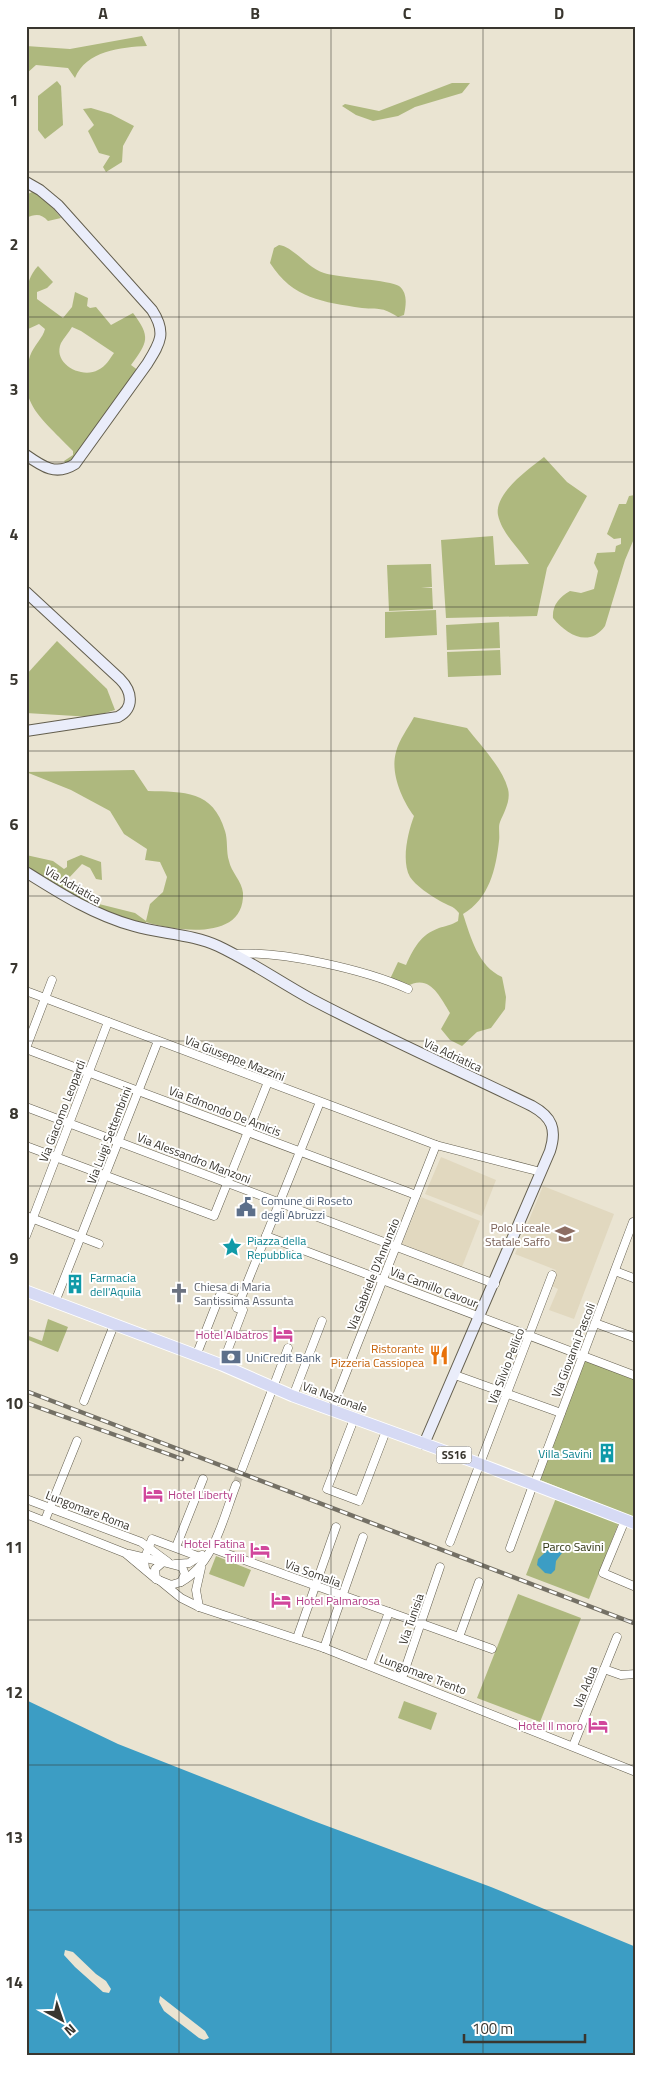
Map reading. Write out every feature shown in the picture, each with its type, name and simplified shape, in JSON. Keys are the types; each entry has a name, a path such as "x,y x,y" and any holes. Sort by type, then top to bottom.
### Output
{"main road":[{"path":"26,182 40,190 58,205 139,296 159,321 162,335 158,347 75,464 66,470 50,471 26,455"},
{"path":"26,592 122,681 128,688 130,699 127,710 120,716 26,731"},
{"name":"Via Adriatica","path":"26,872 73,902 101,915 136,927 202,940 233,954 309,998 389,1039 540,1110 551,1121 554,1130 550,1151 481,1317 424,1444"},
{"name":"Via Nazionale","path":"26,1291 222,1365 272,1388 331,1411 480,1464 630,1522"}],"street":[{"path":"233,954 253,953 301,959 387,979 408,989"},
{"path":"26,1048 52,980"},
{"name":"Via Giuseppe Mazzini","path":"26,991 436,1145 541,1172"},
{"name":"Via Giacomo Leopardi","path":"26,1236 30,1218 70,1124 108,1022"},
{"name":"Via Luigi Settembrini","path":"55,1302 158,1041"},
{"name":"Via Edmondo De Amicis","path":"26,1048 416,1195"},
{"path":"26,1146 214,1216 268,1082"},
{"path":"238,1305 320,1102"},
{"name":"Via Alessandro Manzoni","path":"26,1107 495,1284"},
{"name":"Via Gabriele D'Annunzio","path":"331,1411 436,1145"},
{"path":"30,1218 99,1244"},
{"name":"Via Giovanni Pascoli","path":"510,1548 634,1223"},
{"name":"Via Camillo Cavour","path":"266,1236 636,1376"},
{"path":"615,1271 636,1279"},
{"name":"Via Silvio Pellico","path":"450,1542 552,1275"},
{"path":"196,1356 220,1295 243,1310 222,1365"},
{"path":"293,1396 322,1321"},
{"path":"595,1323 636,1338"},
{"path":"84,1401 114,1325"},
{"path":"242,1468 288,1348"},
{"path":"455,1375 561,1413"},
{"path":"354,1419 327,1489 359,1501 386,1431"},
{"path":"44,1520 77,1441"},
{"path":"176,1547 203,1479"},
{"path":"169,1562 155,1569 158,1580 172,1585 184,1579 202,1562 212,1545 236,1484"},
{"name":"Lungomare Roma","path":"26,1499 142,1542 148,1548"},
{"path":"26,1514 125,1553 186,1564 202,1562"},
{"path":"630,1522 603,1573 636,1586"},
{"path":"297,1638 336,1527"},
{"path":"324,1648 363,1537"},
{"path":"145,1568 145,1557 151,1540 154,1539 176,1547 202,1562"},
{"name":"Via Somalia","path":"212,1545 316,1586 492,1649"},
{"path":"148,1548 169,1562 182,1567 184,1579 199,1607"},
{"name":"Lungomare Trento","path":"125,1553 181,1598 199,1607 324,1648 636,1772"},
{"path":"199,1607 196,1592 202,1562"},
{"name":"Via Tunisia","path":"402,1678 440,1567"},
{"path":"459,1637 479,1582"},
{"path":"369,1665 389,1612"},
{"name":"Via Adua","path":"573,1746 617,1636"},
{"path":"604,1669 621,1675 636,1674"}],"shaded area":[{"path":"441,1157 496,1180 482,1216 425,1194"},
{"name":"Polo Liceale Statale Saffo","path":"543,1186 614,1214 574,1319 549,1310 558,1289 550,1285 556,1270 515,1254"},
{"path":"421,1197 480,1221 462,1267 402,1244"}],"green space":[{"path":"142,36 147,46 116,49 96,56 80,69 75,78 68,68 36,65 26,74 26,46 70,49"},
{"path":"57,81 61,86 63,125 45,139 38,130 38,96"},
{"path":"452,83 470,83 462,93 415,107 398,116 373,121 356,115 342,106 345,104 379,111"},
{"path":"91,108 111,114 134,126 123,146 122,162 106,172 103,167 110,156 99,153 88,131 94,125 83,109"},
{"path":"34,191 61,218 48,221 38,215 26,218 26,195"},
{"path":"279,245 290,249 311,266 324,273 386,282 399,286 405,296 404,315 398,317 380,309 334,304 310,297 299,291 279,275 270,263 274,248"},
{"path":"38,266 53,282 47,288 37,292 37,299 63,318 72,307 75,292 88,298 87,306 90,308 96,307 111,325 133,313 145,334 144,345 131,365 139,371 68,466 64,461 73,455 73,451 42,419 29,398 26,386 26,372 30,356 45,329 39,324 26,330 26,296 29,280","holes":["72,327 114,353 107,363 98,370 84,373 77,371 70,368 61,357 59,351 61,343"]},
{"path":"544,457 567,482 587,496 547,568 537,616 446,618 441,540 493,536 495,565 529,564 503,529 498,515 498,507 501,498 514,482"},
{"path":"635,495 636,534 625,560 605,626 599,633 585,638 571,634 553,618 555,606 570,591 581,593 594,589 598,571 594,563 597,553 615,552 616,546 621,544 621,538 614,539 607,534 619,504 626,504 629,496"},
{"path":"431,564 432,587 421,588 432,588 433,609 389,611 387,565"},
{"path":"436,610 437,635 385,638 385,612"},
{"path":"499,622 500,648 447,650 446,625"},
{"path":"57,641 107,689 115,710 92,717 26,713 26,675"},
{"path":"500,650 501,675 448,677 447,652"},
{"path":"414,717 467,728 496,765 509,793 507,806 499,824 498,852 490,882 479,900 463,914 481,959 502,977 506,997 505,1009 491,1028 477,1032 462,1046 450,1040 441,1029 450,1013 442,999 432,988 427,984 421,983 414,983 406,987 390,979 398,962 406,965 422,938 432,931 458,921 459,913 419,887 412,880 407,870 406,846 414,816 398,786 395,760 399,743"},
{"path":"134,770 148,791 185,793 196,796 213,808 220,818 226,835 230,865 241,884 243,893 241,909 233,919 221,926 206,929 190,930 146,922 144,928 125,922 26,872 26,855 53,861 64,869 67,867 67,861 81,855 101,862 102,880 96,879 90,868 82,864 67,880 66,887 99,904 135,913 146,921 150,904 163,892 167,877 160,862 145,860 147,849 124,834 110,811 71,790 26,772"},
{"path":"48,1319 68,1327 58,1352 26,1339 26,1335 42,1341"},
{"path":"583,1358 636,1378 636,1518 540,1480"},
{"name":"Parco Savini","path":"556,1498 619,1522 589,1599 526,1575"},
{"path":"216,1556 251,1570 244,1587 209,1574"},
{"path":"518,1594 581,1618 540,1722 477,1698"},
{"path":"404,1701 437,1713 431,1730 398,1718"}],"water":[{"path":"550,1548 553,1551 557,1548 562,1553 556,1561 555,1570 551,1574 545,1573 537,1565 538,1559"},
{"path":"26,1700 118,1744 311,1820 491,1887 636,1947 636,2056 26,2056"}],"pier":[{"path":"65,1950 73,1952 106,1981 111,1989 109,1993 103,1992 75,1967 64,1955"},
{"path":"160,1996 205,2031 209,2038 204,2040 199,2038 164,2011 159,2002"}],"tunnel":[{"path":"236,1485 242,1469"}],"railway":[{"path":"26,1391 636,1624"},
{"path":"26,1403 182,1459"}],"place":[{"name":"Comune di Roseto degli Abruzzi","path":"246,1207"},
{"name":"Polo Liceale Statale Saffo","path":"565,1234"},
{"name":"Piazza della Repubblica","path":"232,1247"},
{"name":"Farmacia dell'Aquila","path":"75,1284"},
{"name":"Chiesa di Maria Santissima Assunta","path":"179,1293"},
{"name":"Hotel Albatros","path":"283,1334"},
{"name":"Ristorante Pizzeria Cassiopea","path":"439,1355"},
{"name":"UniCredit Bank","path":"231,1357"},
{"name":"Villa Savini","path":"607,1453"},
{"name":"Hotel Liberty","path":"153,1494"},
{"name":"Hotel Fatina Trilli","path":"260,1550"},
{"name":"Hotel Palmarosa","path":"281,1600"},
{"name":"Hotel Il moro","path":"598,1725"}]}
